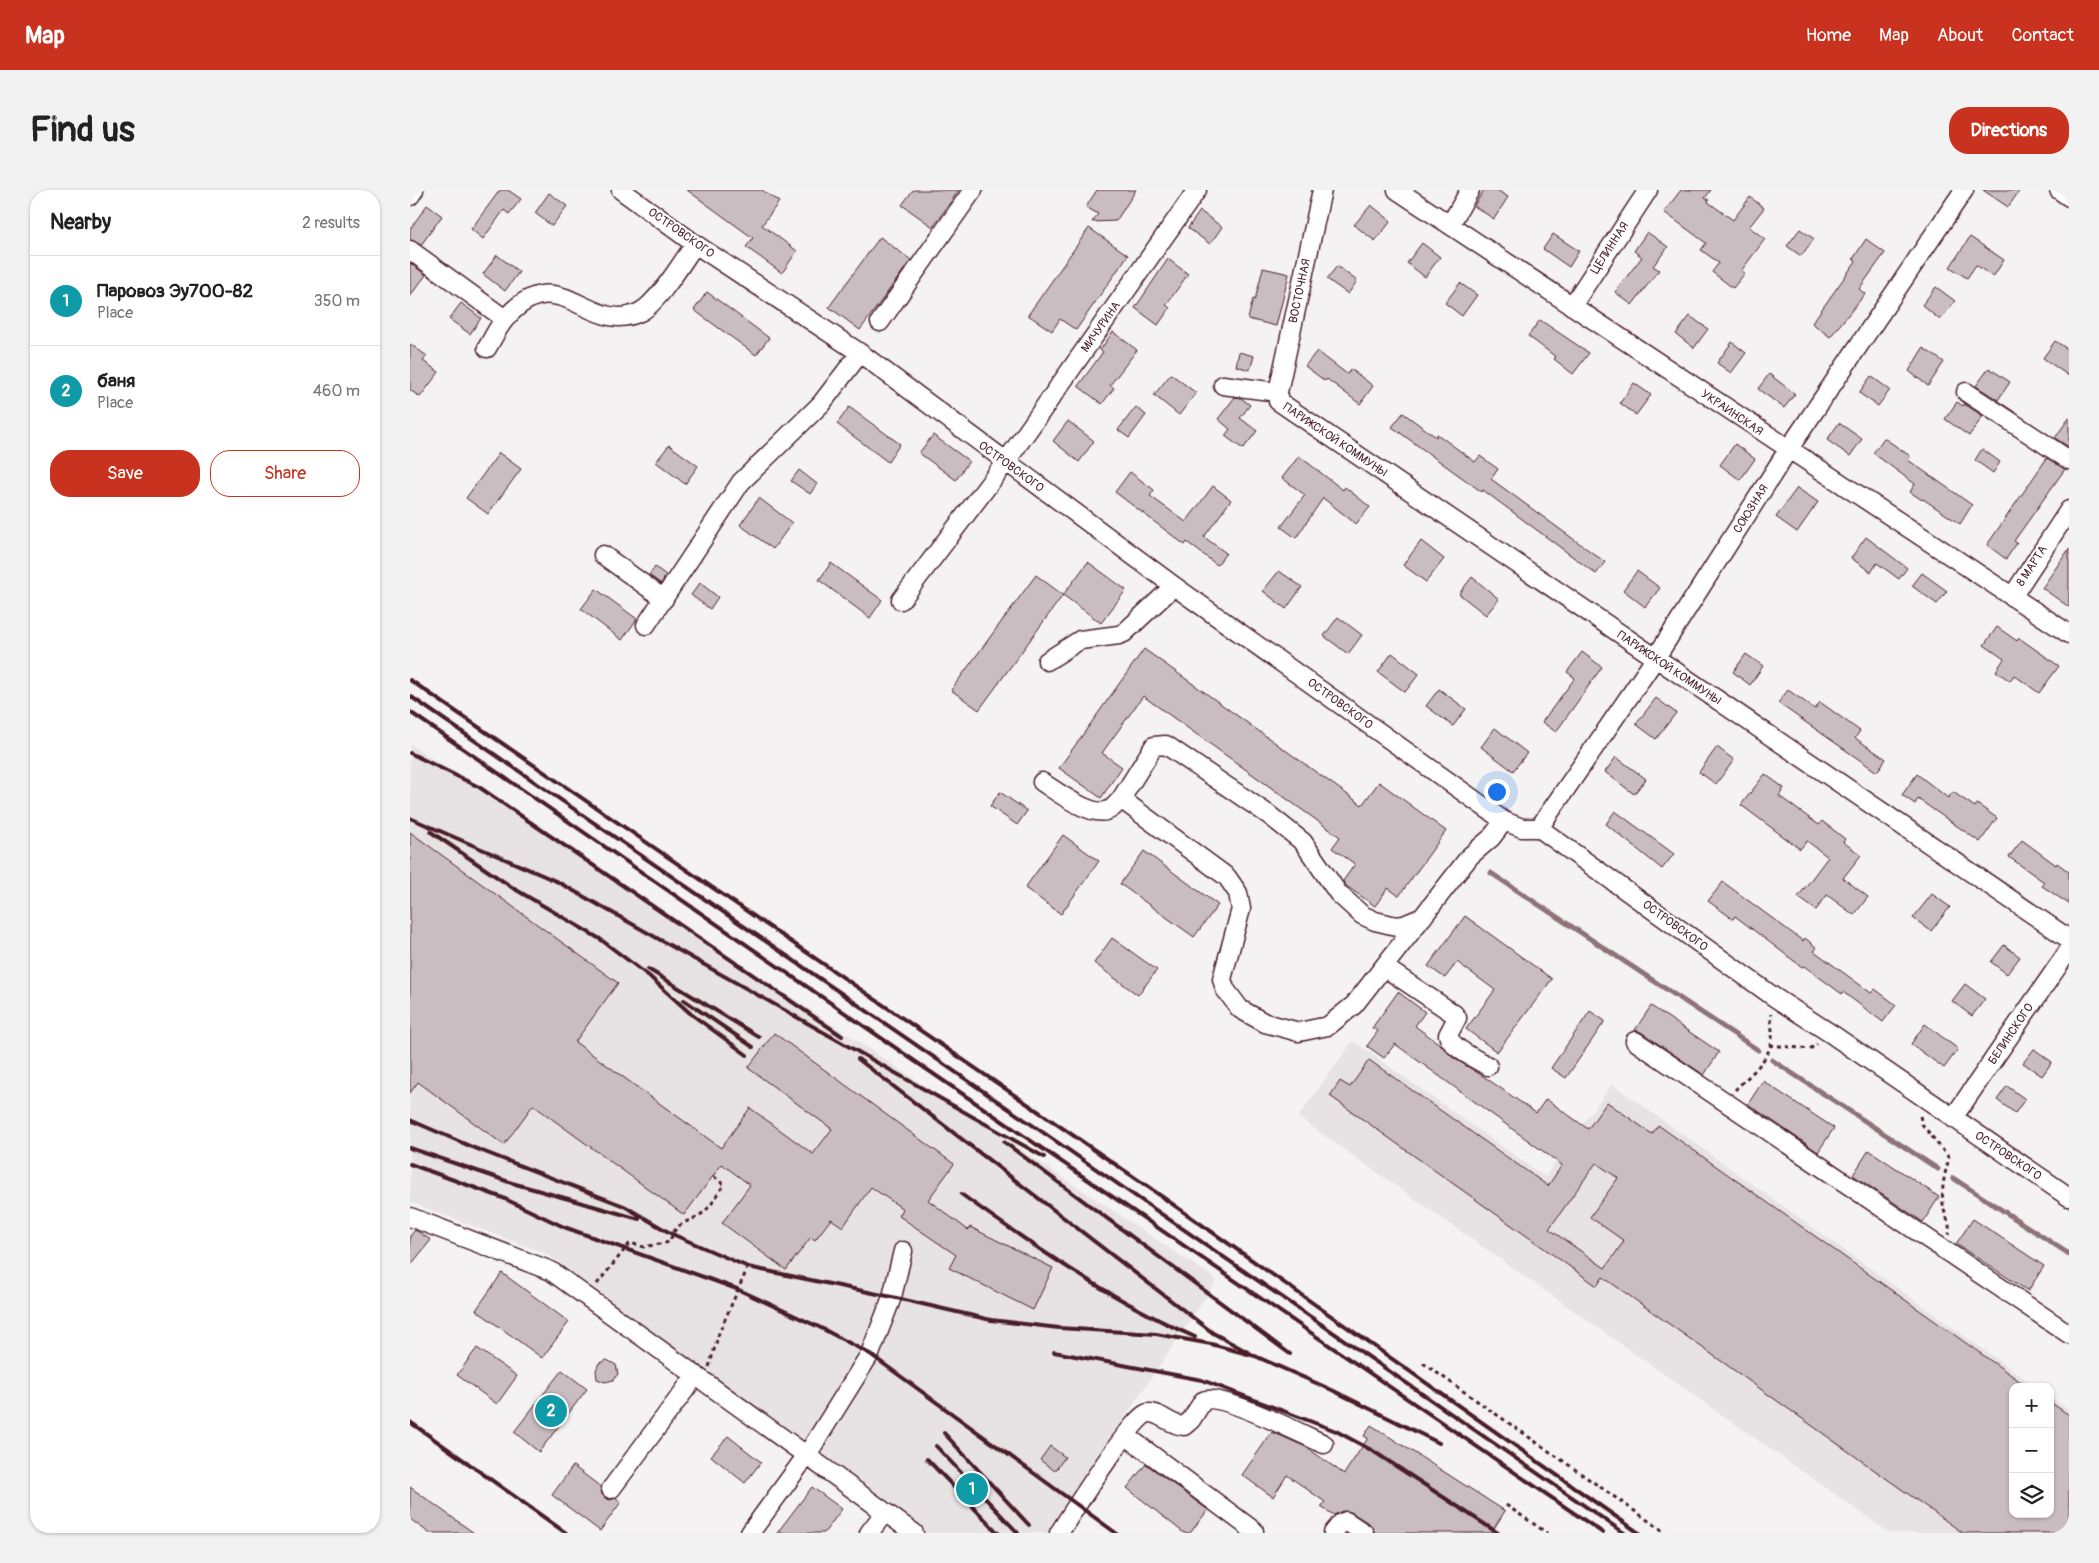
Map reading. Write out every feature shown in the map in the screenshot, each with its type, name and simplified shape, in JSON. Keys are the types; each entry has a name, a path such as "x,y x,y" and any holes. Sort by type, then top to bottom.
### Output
{"street":[{"path":"410,196 414,190"},
{"name":"ОСТРОВСКОГО","path":"620,190 695,244 860,353 1005,463 1174,586 1504,821 1522,828 1539,828 1774,997 1833,1035 2069,1198"},
{"path":"880,322 973,190"},
{"name":"МИЧУРИНА","path":"902,600 1005,463 1197,190"},
{"name":"ВОСТОЧНАЯ","path":"1278,392 1322,190"},
{"name":"УКРАИНСКАЯ","path":"1397,190 2069,634"},
{"path":"1450,225 1470,190"},
{"name":"ЦЕЛИННАЯ","path":"1572,306 1648,190"},
{"name":"СОЮЗНАЯ","path":"1539,828 1656,659 1788,450 1964,190"},
{"path":"2059,190 2069,197"},
{"path":"487,348 505,319 528,300 541,293 566,298 600,314 617,317 642,311 658,295 695,244"},
{"path":"410,250 505,319"},
{"path":"646,625 741,482 820,404 860,353"},
{"path":"1223,385 1278,392"},
{"name":"ПАРИЖСКОЙ КОММУНЫ","path":"1278,392 1278,401 2069,939"},
{"path":"1966,392 2069,460"},
{"name":"8 МАРТА","path":"2012,597 2069,510"},
{"path":"603,555 664,599"},
{"path":"1047,661 1080,640 1124,633 1174,586"},
{"path":"1042,782 1092,812 1104,812 1112,809 1121,799 1154,746 1166,745 1270,815 1303,842 1338,893 1362,915 1374,922 1396,926 1404,925 1423,917"},
{"path":"1121,799 1227,877 1233,884 1241,909 1222,979 1224,989 1240,1009 1265,1023 1299,1032 1328,1026 1346,1013 1470,856 1490,838 1504,821"},
{"name":"БЕЛИНСКОГО","path":"1953,1118 2069,950"},
{"path":"1384,967 1454,1014 1457,1018 1448,1035 1449,1040 1488,1066"},
{"path":"1635,1041 2069,1334"},
{"path":"410,1217 551,1271 914,1533"},
{"path":"750,1533 807,1456 870,1354 892,1297 903,1251"},
{"path":"611,1489 700,1378"},
{"path":"1059,1533 1125,1435 1139,1417 1145,1413 1184,1426 1191,1420 1203,1401 1209,1399 1270,1419 1324,1444"},
{"path":"1125,1435 1254,1531"},
{"path":"869,1533 884,1512"},
{"path":"1333,1533 1341,1522 1346,1521 1364,1533"}],"path":[{"path":"1724,1101 1762,1062 1772,1039 1771,1007 1774,997"},
{"path":"1770,1045 1810,1049 1833,1035"},
{"path":"1928,1102 1920,1116 1922,1124 1950,1158 1943,1181 1943,1206 1950,1224 1949,1236 1944,1249"},
{"path":"587,1297 630,1243 644,1247 670,1242 676,1227 705,1212 724,1184 713,1176"},
{"path":"700,1378 748,1267"},
{"path":"1423,1363 1666,1533"},
{"path":"1506,1505 1547,1533"}],"shaded area":[{"path":"410,744 1217,1280 1047,1533 927,1533 547,1254 410,1202"},
{"path":"1353,1041 1545,1177 1612,1084 2030,1383 2009,1383 2009,1518 2054,1518 2054,1400 2069,1410 2069,1533 1890,1533 1298,1117"}],"building":[{"path":"500,190 508,190 521,199 509,214 504,210 483,239 471,229"},
{"path":"687,190 762,190 779,202 762,225 797,251 782,273 746,247 753,238"},
{"path":"913,190 959,190 933,227 902,205"},
{"path":"1097,190 1136,190 1116,221 1092,222 1098,214 1086,207"},
{"path":"1484,190 1497,190 1508,197 1494,219 1474,206"},
{"path":"1681,190 1711,190 1705,198 1733,220 1750,197 1764,208 1749,227 1765,239 1741,271 1745,273 1733,288 1712,272 1719,263 1701,250 1706,243 1664,212"},
{"path":"1983,190 2020,190 2008,207"},
{"path":"549,193 567,206 552,226 535,213"},
{"path":"427,205 442,216 421,245 410,240 410,229"},
{"path":"1371,205 1391,221 1375,241 1354,225"},
{"path":"1200,211 1222,227 1210,244 1188,228"},
{"path":"1089,228 1128,255 1076,330 1060,319 1052,331 1028,315"},
{"path":"1800,229 1814,239 1801,256 1787,246"},
{"path":"1647,232 1668,247 1653,266 1659,270 1632,305 1615,292 1642,257 1634,251"},
{"path":"1553,234 1579,251 1569,267 1543,249"},
{"path":"880,237 911,260 860,330 829,307"},
{"path":"1970,237 2004,260 1993,277 1976,265 1967,278 1950,267"},
{"path":"1866,239 1885,253 1859,289 1865,294 1830,337 1812,323 1856,261 1853,259"},
{"path":"1422,243 1440,257 1425,277 1407,263"},
{"path":"497,255 519,272 505,291 483,274"},
{"path":"1168,259 1188,274 1166,305 1170,308 1158,325 1135,308"},
{"path":"410,263 426,275 410,296"},
{"path":"1337,266 1357,281 1348,294 1327,279"},
{"path":"1263,268 1289,274 1276,326 1248,319"},
{"path":"1460,283 1477,295 1462,316 1445,303"},
{"path":"1936,287 1955,301 1940,320 1922,305"},
{"path":"707,292 769,338 756,355 694,310"},
{"path":"461,303 481,318 470,334 449,319"},
{"path":"1690,316 1708,329 1694,348 1676,334"},
{"path":"1540,320 1589,353 1573,374 1554,359 1556,357 1528,336"},
{"path":"1113,332 1137,350 1110,385 1114,388 1102,404 1078,386 1103,352 1100,350"},
{"path":"2055,341 2069,350 2069,376 2043,358"},
{"path":"1732,342 1746,353 1731,373 1717,363"},
{"path":"410,344 427,356 423,361 439,372 420,397 410,390"},
{"path":"1923,348 1944,362 1928,386 1909,371"},
{"path":"1317,351 1347,374 1351,369 1373,386 1360,404 1327,379 1325,381 1305,366"},
{"path":"1239,352 1254,356 1250,370 1236,366"},
{"path":"1989,368 2010,382 1998,400 1976,386"},
{"path":"1171,374 1196,393 1179,415 1154,395"},
{"path":"1769,374 1795,394 1784,408 1758,389"},
{"path":"1871,376 1890,390 1878,406 1859,393"},
{"path":"1634,383 1651,395 1636,415 1620,403"},
{"path":"1235,397 1241,398 1250,405 1240,418 1257,431 1243,449 1225,436 1230,429 1218,419"},
{"path":"1957,402 1963,406 1964,404 1983,416 1969,436 1945,419"},
{"path":"849,407 900,444 888,462 837,424"},
{"path":"1136,407 1146,415 1129,438 1118,430"},
{"path":"1403,413 1436,437 1437,434 1475,462 1480,456 1498,469 1491,479 1605,562 1596,574 1483,490 1482,492 1392,427"},
{"path":"2069,418 2069,447 2055,438"},
{"path":"1068,421 1094,441 1079,462 1053,441"},
{"path":"1839,423 1862,439 1850,456 1827,440"},
{"path":"933,435 969,461 956,480 919,453"},
{"path":"1884,438 1910,456 1908,460 1972,505 1960,524 1910,492 1915,484 1873,453"},
{"path":"1735,444 1755,459 1740,480 1720,465"},
{"path":"669,445 698,466 685,484 656,462"},
{"path":"1982,449 2000,462 1993,473 1975,460"},
{"path":"499,453 521,469 488,514 466,498"},
{"path":"1299,456 1343,490 1345,487 1370,507 1356,524 1323,498 1296,538 1281,527 1305,495 1282,478"},
{"path":"2047,458 2065,469 2014,541 2017,543 2006,559 1987,545"},
{"path":"799,470 817,484 810,494 791,481"},
{"path":"1130,472 1154,490 1150,496 1186,522 1213,486 1231,500 1204,537 1226,553 1217,565 1187,542 1185,545 1115,492"},
{"path":"1797,488 1818,502 1797,532 1776,517"},
{"path":"759,498 792,523 773,549 740,525"},
{"path":"1866,537 1907,568 1899,579 1877,563 1871,572 1851,558"},
{"path":"1421,541 1444,559 1426,582 1403,565"},
{"path":"2069,549 2069,607 2042,588"},
{"path":"1088,562 1126,590 1101,623 1063,595"},
{"path":"831,563 882,600 870,618 819,580"},
{"path":"655,567 666,575 661,584 649,575"},
{"path":"1279,571 1302,587 1286,609 1263,591"},
{"path":"1637,571 1660,588 1645,607 1623,590"},
{"path":"1922,573 1947,591 1937,604 1912,586"},
{"path":"1036,575 1063,595 979,710 951,690"},
{"path":"1472,577 1499,599 1486,615 1459,594"},
{"path":"700,583 718,597 710,609 691,595"},
{"path":"596,589 637,619 622,640 581,609"},
{"path":"1338,617 1362,635 1348,654 1324,636"},
{"path":"1997,627 2017,641 2019,638 2059,666 2039,693 2014,675 2010,681 1996,671 2004,659 1984,645"},
{"path":"1144,649 1362,805 1379,782 1446,831 1399,896 1388,888 1375,906 1345,885 1343,881 1355,864 1332,848 1340,837 1143,696 1102,753 1122,767 1101,798 1059,768"},
{"path":"1582,652 1602,667 1556,732 1542,722 1575,678 1567,672"},
{"path":"1392,653 1419,674 1405,692 1378,672"},
{"path":"1746,654 1763,666 1750,685 1733,672"},
{"path":"1439,689 1466,709 1453,726 1426,706"},
{"path":"1788,690 1815,709 1820,702 1860,731 1855,738 1886,759 1877,772 1778,703"},
{"path":"1656,698 1676,713 1656,739 1636,724"},
{"path":"1495,728 1527,753 1513,771 1481,747"},
{"path":"1717,747 1734,760 1716,784 1699,772"},
{"path":"1616,757 1646,779 1634,794 1605,772"},
{"path":"1765,774 1784,788 1779,796 1819,825 1822,821 1845,839 1843,842 1861,855 1843,878 1868,897 1854,915 1827,895 1816,910 1798,897 1828,857 1807,841 1800,849 1741,805"},
{"path":"1917,774 1948,798 1953,792 1975,807 1977,804 1997,818 1980,842 1918,799 1915,804 1902,795"},
{"path":"1000,792 1027,811 1017,825 990,806"},
{"path":"1615,811 1674,854 1662,869 1606,824"},
{"path":"410,832 618,983 575,1042 721,1148 750,1108 813,1154 832,1129 748,1068 774,1033 954,1164 928,1200 968,1230 970,1227 1053,1268 1033,1310 949,1268 956,1255 899,1216 903,1209 871,1187 843,1227 831,1219 815,1240 811,1237 786,1270 722,1223 750,1185 722,1164 684,1215 533,1105 504,1145 418,1082 410,1093"},
{"path":"1063,835 1099,861 1061,914 1025,888"},
{"path":"2022,840 2056,865 2057,863 2069,872 2069,904 2042,886 2044,882 2009,857"},
{"path":"1144,851 1218,905 1194,937 1120,884"},
{"path":"1723,882 1803,941 1805,938 1817,948 1814,951 1871,993 1875,989 1896,1005 1883,1022 1843,992 1842,994 1804,966 1802,967 1735,916 1733,919 1708,901"},
{"path":"1932,894 1950,907 1931,931 1913,918"},
{"path":"1465,916 1552,979 1497,1052 1466,1029 1495,990 1457,962 1445,978 1428,966"},
{"path":"1112,938 1157,970 1138,995 1094,963"},
{"path":"2004,945 2020,957 2007,974 1991,962"},
{"path":"1965,984 1985,999 1972,1016 1952,1001"},
{"path":"1398,992 1425,1012 1415,1026 1441,1045 1452,1057 1536,1113 1546,1099 1588,1129 1607,1102 1652,1134 1658,1125 2022,1383 2009,1383 2009,1518 2054,1518 2054,1405 2069,1415 2069,1533 1963,1533 1603,1277 1597,1286 1330,1096 1340,1081 1350,1087 1369,1060 1548,1186 1562,1165 1395,1044 1384,1058 1367,1046 1378,1031 1372,1028","holes":["1596,1163 1618,1178 1590,1217 1624,1241 1605,1268 1549,1229"]},
{"path":"1651,1006 1719,1052 1704,1075 1641,1032 1635,1030"},
{"path":"1590,1011 1605,1021 1566,1078 1551,1068"},
{"path":"1925,1024 1958,1049 1944,1068 1911,1044"},
{"path":"2034,1049 2052,1062 2042,1076 2023,1063"},
{"path":"1763,1081 1834,1128 1818,1152 1748,1104"},
{"path":"2007,1086 2025,1099 2015,1113 1997,1100"},
{"path":"1869,1150 1939,1197 1923,1222 1853,1175"},
{"path":"1973,1219 2044,1266 2028,1291 1956,1244"},
{"path":"415,1230 431,1240 410,1266 410,1236"},
{"path":"502,1273 569,1322 542,1358 476,1310"},
{"path":"477,1348 517,1376 497,1404 457,1375"},
{"path":"607,1360 616,1365 618,1374 613,1380 605,1382 597,1379 596,1370 599,1363"},
{"path":"562,1370 587,1389 539,1452 514,1432"},
{"path":"1371,1425 1505,1511 1491,1533 1375,1533 1370,1524 1351,1512 1342,1511 1334,1515 1321,1507 1325,1502 1287,1475 1273,1497 1242,1475 1272,1432 1306,1447 1344,1474 1368,1438 1364,1436"},
{"path":"728,1436 761,1462 745,1483 711,1456"},
{"path":"1050,1446 1065,1457 1055,1471 1040,1460"},
{"path":"1146,1464 1208,1510 1190,1533 1184,1533 1127,1488"},
{"path":"573,1466 601,1487 601,1493 605,1498 610,1500 616,1498 621,1502 600,1531 552,1495"},
{"path":"410,1487 474,1533 429,1533 410,1519"},
{"path":"812,1487 842,1509 824,1533 777,1533"}],"waterway":[{"path":"1491,873 1758,1050"},
{"path":"1772,1060 1938,1169"},
{"path":"1953,1178 2069,1254"}],"railway":[{"path":"410,680 1144,1184 1639,1533"},
{"path":"410,696 1624,1533"},
{"path":"410,712 1603,1533"},
{"path":"410,753 479,787 842,1036"},
{"path":"410,818 558,882 1044,1157"},
{"path":"431,832 513,888 600,939 649,976 691,1014 747,1055"},
{"path":"648,969 759,1037"},
{"path":"684,1000 753,1047"},
{"path":"858,1059 1213,1333 1255,1356 1332,1390 1439,1443"},
{"path":"410,1120 472,1147 624,1206 672,1234 748,1267 991,1320 1059,1328 1156,1334 1211,1344 1255,1356"},
{"path":"1004,1142 1290,1354"},
{"path":"410,1148 512,1183 639,1219"},
{"path":"410,1164 503,1198 564,1227 737,1289 821,1328 870,1354 1116,1533"},
{"path":"961,1194 1074,1272 1134,1307 1195,1337"},
{"path":"1054,1352 1202,1380 1336,1431 1373,1451 1498,1533"},
{"path":"410,1422 566,1533"},
{"path":"944,1433 1029,1525"},
{"path":"936,1446 1018,1533"},
{"path":"927,1459 998,1533"}],"place":[{"name":"баня","path":"551,1411"},
{"name":"Паровоз Эу700-82","path":"972,1489"}]}
